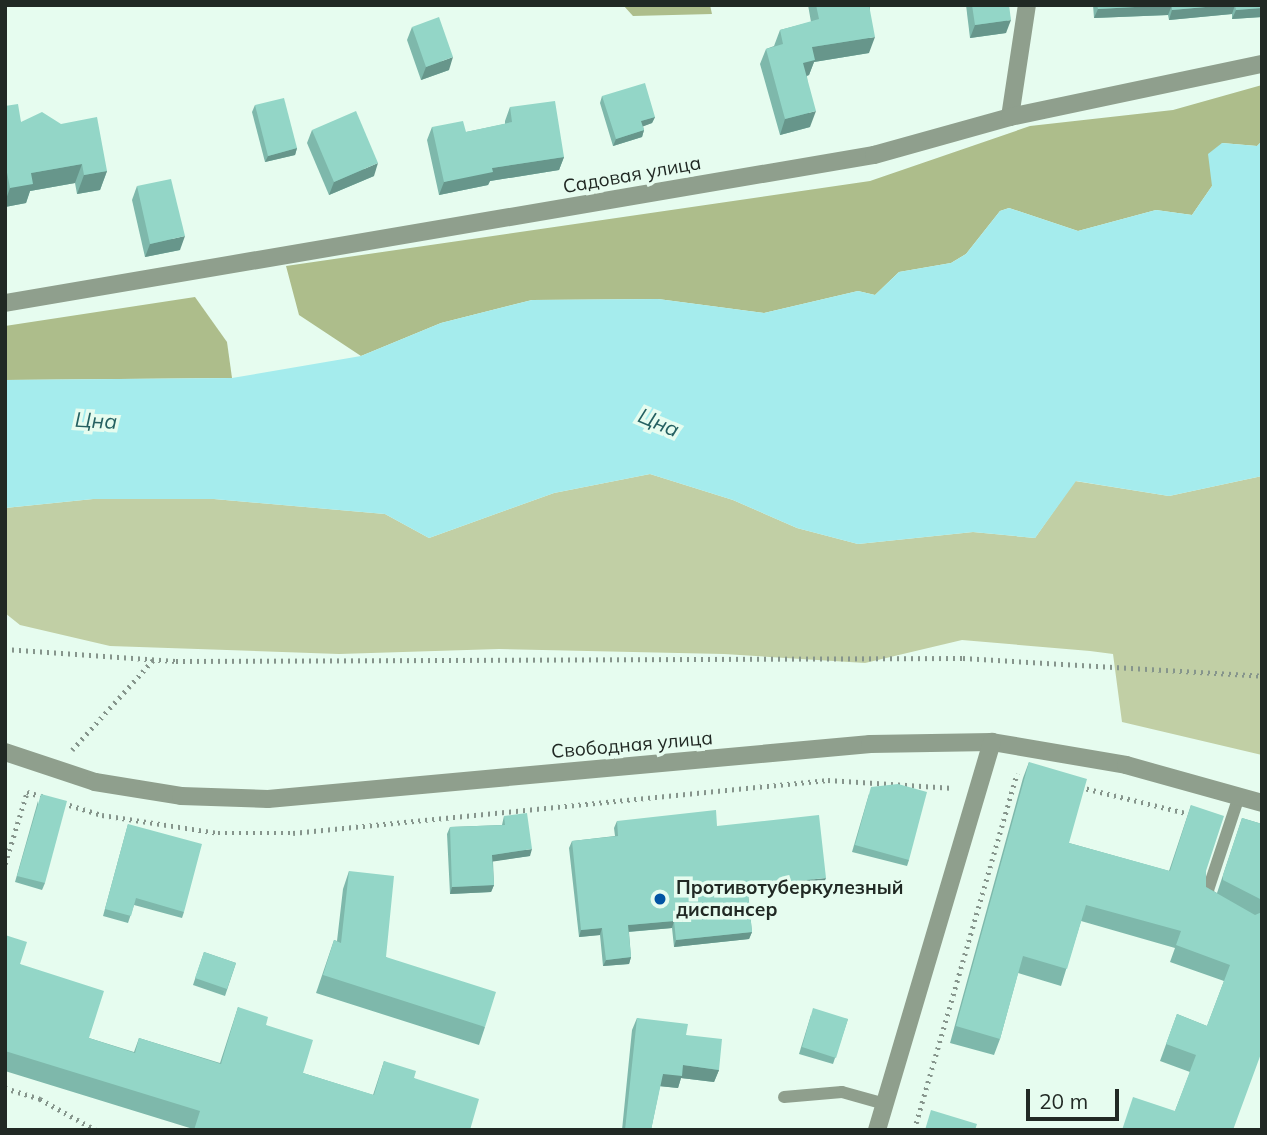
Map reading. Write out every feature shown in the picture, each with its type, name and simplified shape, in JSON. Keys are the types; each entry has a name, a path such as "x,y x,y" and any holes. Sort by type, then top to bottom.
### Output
{"street":[{"path":"1010,117 1027,5"},
{"name":"Садовая улица","path":"5,303 874,155 1010,117 1262,64"},
{"path":"877,1130 992,743"},
{"name":"Свободная улица","path":"5,752 95,782 181,796 268,799 870,744 992,743 1062,751 1262,803"}],"lane":[{"path":"1219,908 1209,902 1208,890 1239,796"},
{"path":"784,1097 842,1092 885,1104"}],"path":[{"path":"5,649 153,660 964,658 1262,676"},
{"path":"55,769 153,660"},
{"path":"5,864 27,792 102,815 218,833 293,833 828,780 978,789 1019,773 914,1130"},
{"path":"1074,785 1230,823"},
{"path":"5,1088 40,1099 96,1130"}],"green space":[{"path":"623,5 710,5 712,14 633,16"},
{"path":"1262,85 1262,141 1257,146 1222,143 1212,186 1192,215 1156,210 1078,231 1009,208 1000,211 966,254 951,263 899,272 875,295 858,291 764,313 658,299 532,300 441,323 361,356 299,315 286,266 870,181 1030,126 1173,110"},
{"path":"195,297 227,342 232,378 5,380 5,326"},
{"path":"650,474 733,500 797,528 858,544 973,532 1035,538 1075,481 1169,496 1262,476 1262,755 1122,722 1113,654 1090,651 962,640 865,663 724,654 499,649 339,654 110,646 20,625 5,613 5,508 93,499 214,499 385,514 429,538 554,493"}],"water":[{"name":"Цна","path":"1262,141 1262,476 1169,496 1076,481 1035,538 973,532 858,544 797,528 733,500 650,474 554,493 429,538 385,514 214,499 93,499 5,508 5,380 232,378 361,356 441,323 532,300 658,299 764,313 858,291 875,295 899,272 951,263 966,254 1000,211 1009,208 1078,231 1156,210 1192,215 1212,186 1208,154 1222,143 1257,146"}],"building":[{"path":"816,5 869,5 875,37 812,47 815,60 803,63 816,111 785,119 766,49 783,44 780,30 819,19"},
{"path":"972,5 1009,5 1011,20 975,25"},
{"path":"1097,5 1172,5 1098,9"},
{"path":"1172,5 1228,5 1172,10"},
{"path":"1235,5 1262,5 1262,8 1236,10"},
{"path":"439,17 453,57 426,67 412,27"},
{"path":"645,83 655,117 641,121 644,130 616,139 602,96"},
{"path":"284,98 297,148 268,156 255,105"},
{"path":"555,101 564,157 492,168 493,172 444,182 432,127 463,121 466,132 512,122 510,107"},
{"path":"18,104 21,122 42,112 61,124 97,117 107,171 84,175 82,164 31,173 33,184 10,188 5,162 5,106"},
{"path":"356,111 378,163 334,182 312,130"},
{"path":"171,179 185,236 150,244 137,186"},
{"path":"1029,762 1087,779 1069,843 1170,871 1191,805 1224,816 1206,871 1206,887 1255,915 1262,912 1262,1051 1233,1130 1122,1130 1133,1097 1175,1111 1196,1055 1166,1044 1177,1014 1207,1026 1230,965 1176,945 1181,931 1086,905 1067,969 1023,956 1000,1039 956,1026"},
{"path":"898,784 927,792 909,860 855,845 871,787"},
{"path":"41,794 67,801 45,883 17,876"},
{"name":"Противотуберкулезный диспансер","path":"716,810 717,826 819,815 826,878 747,886 752,932 676,940 674,921 628,925 631,957 606,960 602,928 581,930 572,841 618,836 617,821"},
{"path":"527,813 532,849 492,855 494,885 452,887 450,827 505,825 504,816"},
{"path":"1242,818 1262,824 1262,900 1223,880"},
{"path":"128,824 202,844 184,912 136,898 131,916 105,909"},
{"path":"349,871 394,876 386,957 496,992 485,1027 323,975 334,940 341,943"},
{"path":"5,935 27,942 20,964 104,991 89,1038 135,1053 139,1038 221,1064 238,1007 268,1017 266,1025 313,1040 303,1073 374,1095 384,1061 416,1071 414,1078 479,1099 470,1130 194,1130 200,1111 5,1051"},
{"path":"204,952 236,963 227,989 195,978"},
{"path":"813,1008 848,1019 836,1058 802,1047"},
{"path":"637,1018 688,1024 686,1035 722,1039 719,1070 683,1065 682,1076 663,1074 651,1130 625,1130"},
{"path":"931,1110 977,1124 975,1130 925,1130"}],"place":[{"name":"Противотуберкулезный диспансер","path":"660,899"}]}
